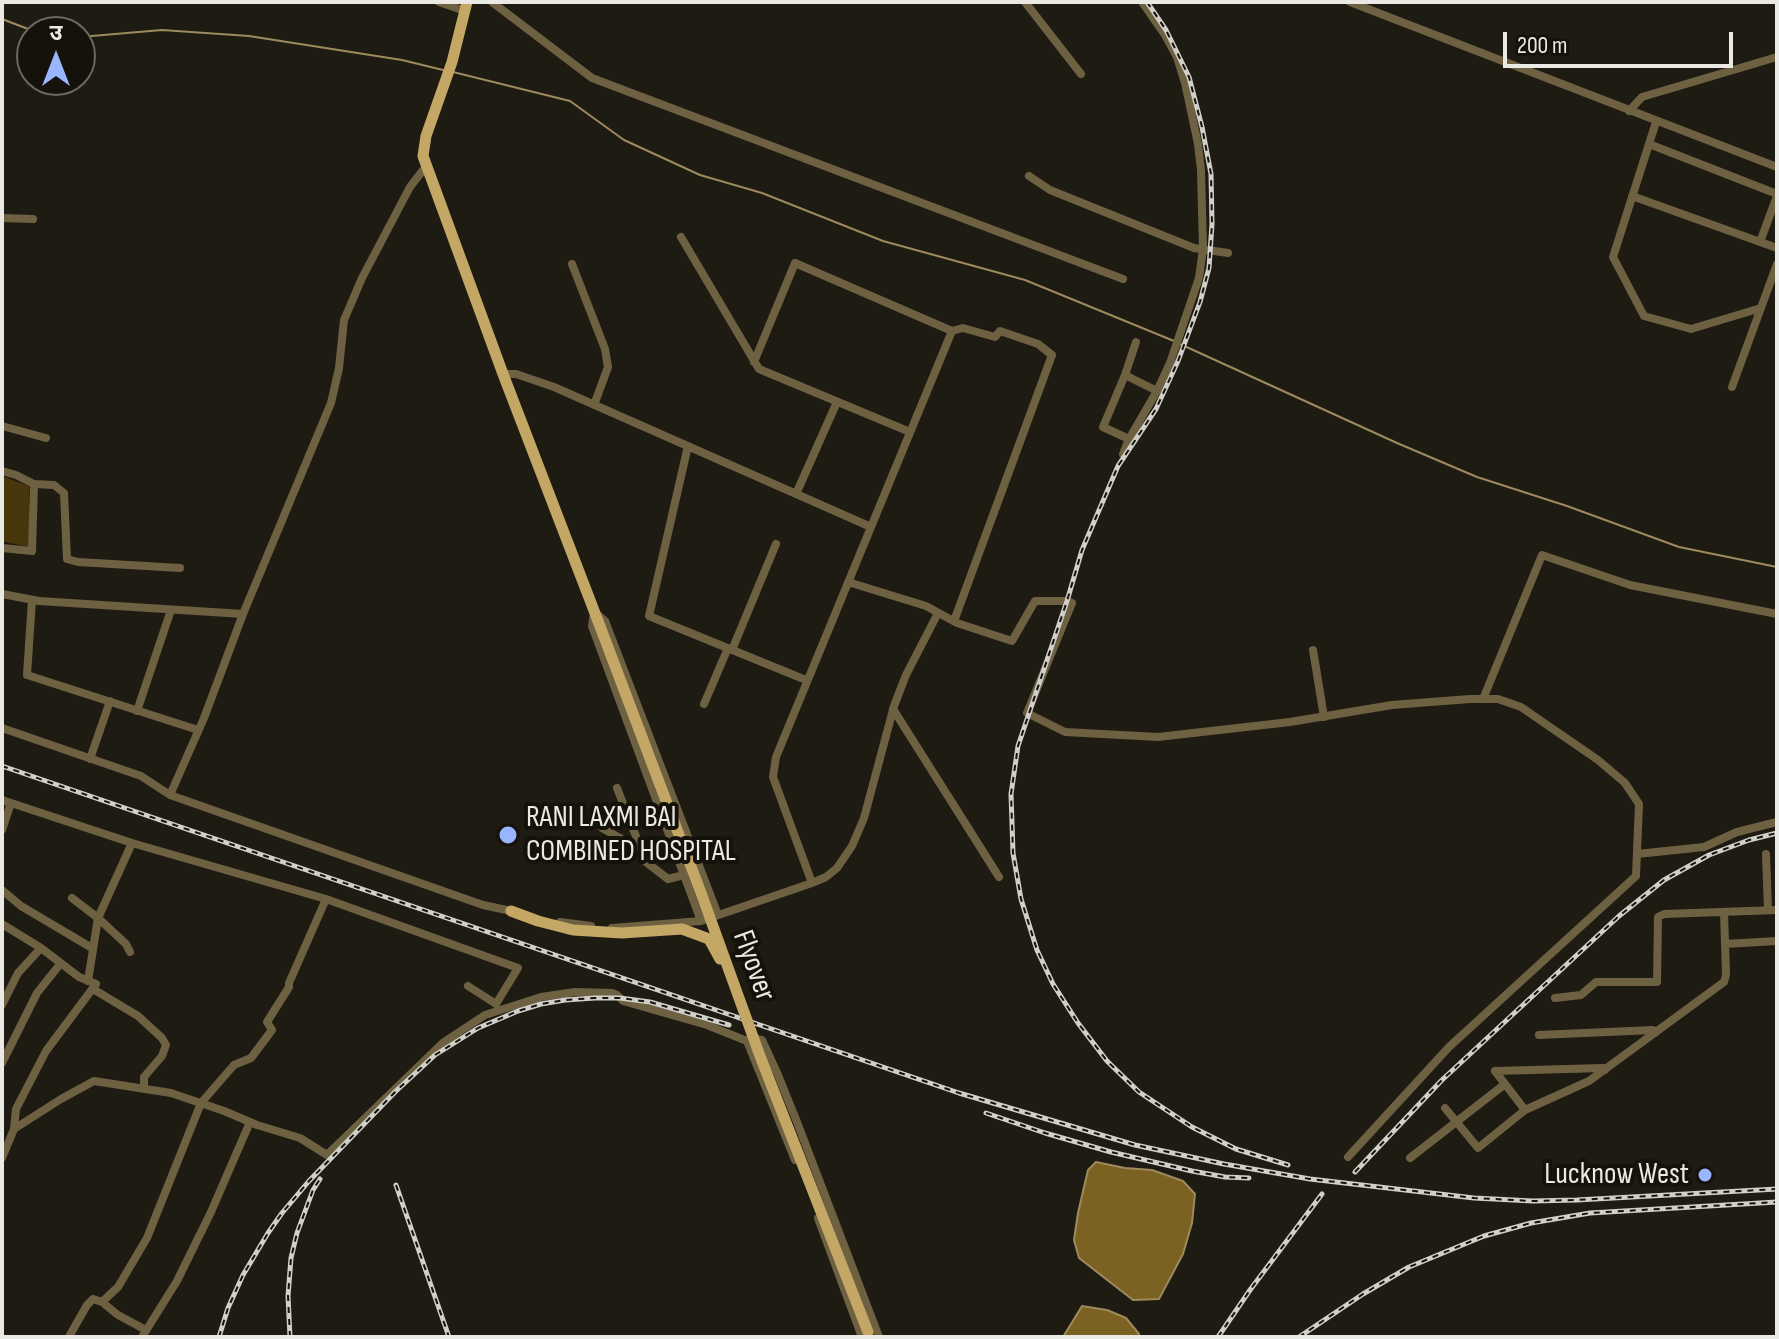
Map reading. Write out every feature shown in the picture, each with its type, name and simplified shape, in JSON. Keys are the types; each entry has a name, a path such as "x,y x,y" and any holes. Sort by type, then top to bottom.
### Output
{"main road":[{"path":"427,165 423,156 426,136 452,62 466,7"},
{"name":"Flyover","path":"427,165 503,374 870,1336"},
{"path":"511,911 573,930 622,933 682,929 696,933 715,946 730,985 737,991"}],"street":[{"path":"439,2 466,7"},
{"path":"492,2 592,78 1123,279"},
{"path":"1025,2 1081,74"},
{"path":"1123,454 1170,363 1192,303 1203,249 1201,170 1185,83 1177,57 1142,2"},
{"path":"1350,2 1777,167"},
{"path":"1629,111 1642,97 1777,57"},
{"path":"1656,122 1613,257 1644,316 1691,329 1761,308"},
{"path":"1649,144 1777,195 1760,242"},
{"path":"170,795 331,403 339,368 344,320 403,200 427,165"},
{"path":"1029,176 1050,190 1194,248 1228,253"},
{"path":"1632,196 1777,248"},
{"path":"2,218 33,219"},
{"path":"681,237 759,369 910,432"},
{"path":"754,362 795,263 952,331 963,328 995,337 1000,331 1038,344 1052,355 954,621"},
{"path":"572,264 605,349 608,367 594,405"},
{"path":"1732,387 1777,264"},
{"path":"812,883 773,777 776,757 952,331"},
{"path":"1129,439 1103,427 1136,342"},
{"path":"503,374 516,374 554,387 871,527"},
{"path":"1125,375 1157,391"},
{"path":"796,494 837,402"},
{"path":"2,426 46,438"},
{"path":"688,446 649,616 806,680"},
{"path":"2,471 34,484 54,485 64,493 67,559 180,568"},
{"path":"2,548 32,551 34,484"},
{"path":"704,704 776,544"},
{"path":"1483,699 1542,555 1630,585 1777,614"},
{"path":"848,582 926,606 954,621 1012,641 1035,601 1072,603 1027,713 1065,732 1158,737 1290,722 1392,705 1498,699 1521,707 1598,760 1625,783 1639,804 1636,876 1449,1047 1348,1157"},
{"path":"2,594 32,600 243,614"},
{"path":"32,600 27,675 198,730"},
{"path":"137,711 171,610"},
{"path":"2,728 141,776 170,795 483,905 560,922 614,928 701,921 812,883 837,868 852,846 864,818 893,709 906,675 938,613"},
{"path":"701,921 592,626 596,616 605,621 718,915"},
{"path":"1313,650 1324,717"},
{"path":"90,759 110,701"},
{"path":"893,709 999,877"},
{"path":"617,788 646,862 668,879 684,875"},
{"path":"2,830 6,801 132,843 326,899 518,968 496,1004 468,986"},
{"path":"1637,854 1704,847 1737,832 1777,822"},
{"path":"602,828 629,843 639,844"},
{"path":"2,1158 14,1129 16,1109 46,1051 90,985 92,948 98,918 132,843"},
{"path":"1555,998 1581,995 1596,982 1657,982 1658,917 1664,914 1772,910 1766,854"},
{"path":"1767,872 1777,872"},
{"path":"2,890 21,906 92,948"},
{"path":"72,898 126,944 130,952"},
{"path":"102,1302 118,1287 147,1238 201,1103 234,1065 251,1058 272,1030 267,1022 289,987 326,899"},
{"path":"1445,1108 1478,1148 1525,1110 1589,1081 1605,1070 1724,982 1724,912"},
{"path":"2,924 138,1016 162,1038 166,1045 162,1056 144,1077 144,1089"},
{"path":"1725,944 1777,941"},
{"path":"2,1005 18,973 41,948"},
{"path":"2,1063 6,1047 37,993 61,963"},
{"path":"14,1129 94,1081 171,1093 300,1138 327,1155 444,1042 485,1015 541,997 575,992 612,993 623,1001 707,1025 747,1041 870,1336"},
{"path":"1539,1035 1653,1030 1655,1033"},
{"path":"747,1041 750,1038 762,1040 778,1075 870,1336"},
{"path":"1525,1110 1495,1071 1605,1070"},
{"path":"1410,1158 1505,1084"},
{"path":"70,1335 93,1299 102,1302 144,1334 177,1281 250,1122"}],"shaded area":[{"path":"2,476 29,486 29,547 2,541"},
{"path":"1096,1162 1152,1170 1183,1181 1195,1194 1192,1223 1183,1254 1159,1299 1133,1300 1079,1258 1074,1240 1078,1213 1088,1170"},
{"path":"1082,1306 1107,1310 1126,1318 1139,1337 1063,1337"}],"waterway":[{"path":"2,19 16,24"},
{"path":"96,36 162,30 249,36 402,60 443,70"},
{"path":"453,72 570,101 624,140 700,175 762,193 883,241 1025,280 1174,341"},
{"path":"1180,344 1477,477 1679,547 1777,567"}],"railway":[{"path":"1147,2 1166,30 1189,77 1202,127 1211,174 1209,268 1178,361 1156,409 1118,466 1082,550 1018,746 1011,794 1013,853 1021,899 1037,950 1053,984 1107,1061 1139,1092 1192,1127 1236,1149 1288,1165"},
{"path":"2,766 959,1093 1135,1145 1310,1179 1474,1198 1577,1200 1777,1189"},
{"path":"1355,1172 1442,1080 1619,916 1664,880 1709,855 1777,833"},
{"path":"219,1337 243,1275 282,1213 396,1091 435,1055 478,1028 541,1004 595,998 650,1002 729,1025"},
{"path":"986,1113 1111,1152 1192,1171 1249,1178"},
{"path":"290,1337 288,1296 291,1258 297,1233 320,1179"},
{"path":"396,1185 449,1337"},
{"path":"1218,1337 1322,1194"},
{"path":"1299,1337 1409,1267 1484,1236 1531,1223 1590,1213 1777,1202"}],"place":[{"name":"RANI LAXMI BAI COMBINED HOSPITAL","path":"508,835"},
{"name":"Lucknow West","path":"1705,1175"}]}
